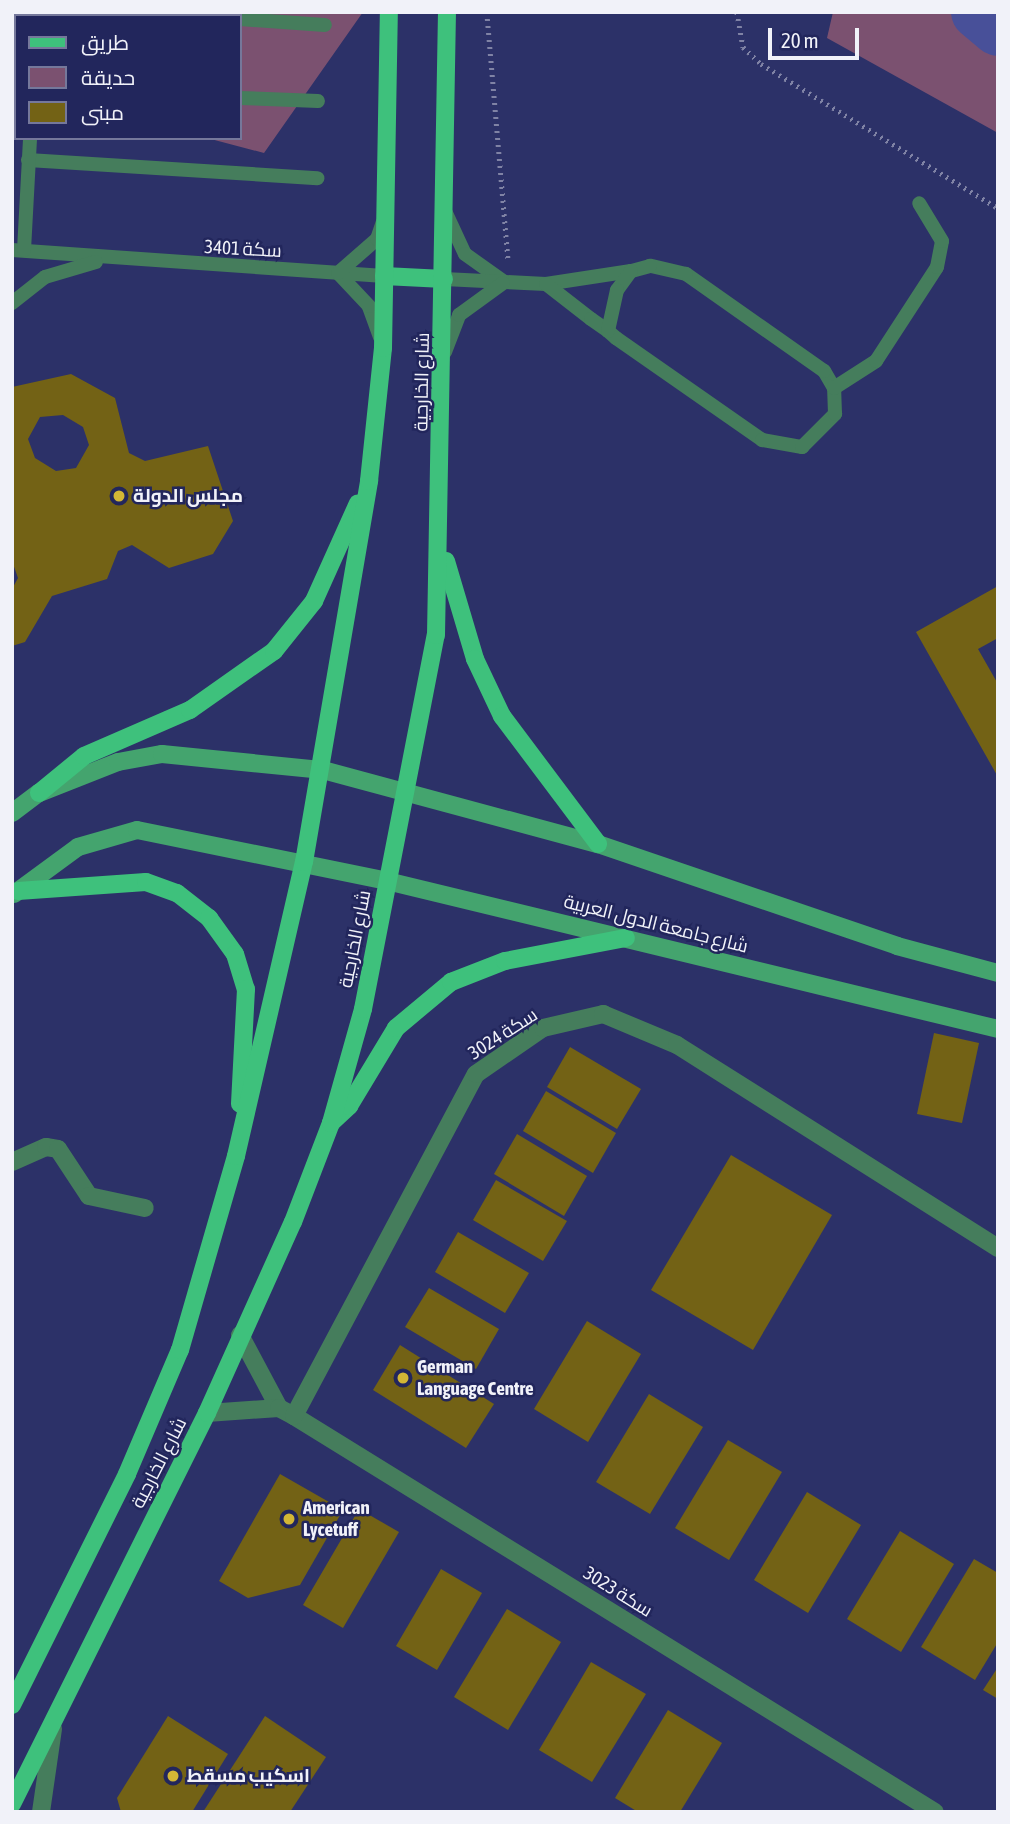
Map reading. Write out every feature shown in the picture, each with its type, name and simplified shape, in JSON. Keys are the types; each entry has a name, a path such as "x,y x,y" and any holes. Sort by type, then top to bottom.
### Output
{"main road":[{"name":"شارع الخارجية","path":"12,1705 127,1474 180,1350 236,1156 304,862 323,770 369,481 383,348 389,12"},
{"name":"شارع الخارجية","path":"12,1804 207,1413 331,1123 363,1009 436,635 442,540 447,12"},
{"path":"384,276 444,279"},
{"path":"12,813 84,755 190,710 274,651 314,601 369,481"},
{"path":"442,540 460,617 502,716 598,844"},
{"path":"39,793 118,762 162,754 323,770 405,789 598,844 897,946 998,973"},
{"name":"شارع جامعة الدول العربية","path":"15,893 78,847 137,830 387,881 998,1029"},
{"path":"15,893 146,882 177,893 209,918 235,954 246,989 236,1156"},
{"path":"331,1123 349,1106 396,1028 451,982 505,961 626,938"}],"street":[{"name":"سكة 3024","path":"286,1412 476,1074 543,1028 591,1016 603,1014 677,1045 998,1248"},
{"path":"12,1162 46,1147 58,1149 89,1196 145,1208"},
{"path":"240,1335 286,1412"},
{"path":"207,1413 286,1412"},
{"name":"سكة 3023","path":"286,1412 935,1812"},
{"path":"41,1812 55,1718"}],"lane":[{"path":"155,12 178,14"},
{"path":"242,19 325,25"},
{"path":"242,97 317,101"},
{"path":"30,140 18,250 101,261"},
{"path":"29,160 317,178"},
{"path":"834,388 876,361 937,267 942,241 919,203"},
{"path":"445,211 465,254 504,282"},
{"path":"383,348 369,306 338,274 377,239 385,215"},
{"path":"12,303 45,277 101,261"},
{"name":"سكة 3401","path":"101,261 384,276"},
{"path":"444,279 546,284 650,266 686,274 824,371 834,388 835,414 803,447 762,440 546,284"},
{"path":"608,331 617,290 631,271"},
{"path":"443,357 459,315 504,282"}],"path":[{"path":"487,12 509,227 504,282"},
{"path":"737,12 743,47 761,64 998,208"}],"green space":[{"path":"62,12 363,12 264,153 215,140 242,140 242,14"},
{"path":"833,12 998,12 998,133 827,38"}],"building":[{"name":"مجلس الدولة","path":"71,374 115,398 129,453 145,461 208,446 233,521 213,554 169,568 132,545 118,551 107,579 52,596 25,642 12,646 12,589 18,578 12,561 12,387","holes":["63,415 83,427 89,445 76,468 56,471 35,458 28,439 40,417"]},
{"path":"998,586 998,638 978,649 998,684 998,777 916,632"},
{"path":"934,1033 979,1043 962,1123 917,1114"},
{"path":"570,1047 641,1089 617,1129 547,1087"},
{"path":"546,1091 616,1133 593,1173 523,1131"},
{"path":"517,1134 587,1176 564,1216 494,1174"},
{"path":"731,1155 832,1215 753,1350 651,1290"},
{"path":"496,1180 567,1221 543,1261 473,1220"},
{"path":"458,1232 529,1273 505,1313 435,1272"},
{"path":"429,1288 499,1329 476,1369 405,1327"},
{"path":"587,1321 641,1354 588,1442 534,1409"},
{"path":"400,1345 494,1404 466,1448 373,1390"},
{"path":"649,1394 703,1427 650,1514 596,1482"},
{"path":"728,1440 782,1472 729,1560 675,1528"},
{"path":"280,1474 343,1510 300,1585 248,1598 219,1581"},
{"path":"807,1492 861,1525 808,1613 754,1580"},
{"path":"359,1509 399,1532 343,1628 303,1605"},
{"path":"900,1531 954,1564 901,1652 847,1619"},
{"path":"974,1559 998,1573 998,1642 975,1680 921,1647"},
{"path":"441,1569 482,1593 437,1670 396,1646"},
{"path":"507,1609 561,1642 508,1730 454,1697"},
{"path":"591,1662 646,1694 592,1782 539,1750"},
{"path":"998,1667 998,1699 983,1690"},
{"path":"668,1710 722,1743 680,1812 638,1812 615,1798"},
{"name":"اسكيب مسقط","path":"168,1716 228,1754 192,1812 121,1812 117,1798"},
{"path":"265,1716 326,1757 290,1812 203,1812"}],"waterway":[{"path":"978,12 998,29"}],"place":[{"name":"مجلس الدولة","path":"119,496"},
{"name":"German Language Centre","path":"403,1378"},
{"name":"American Lycetuff","path":"289,1519"},
{"name":"اسكيب مسقط","path":"173,1776"}]}
